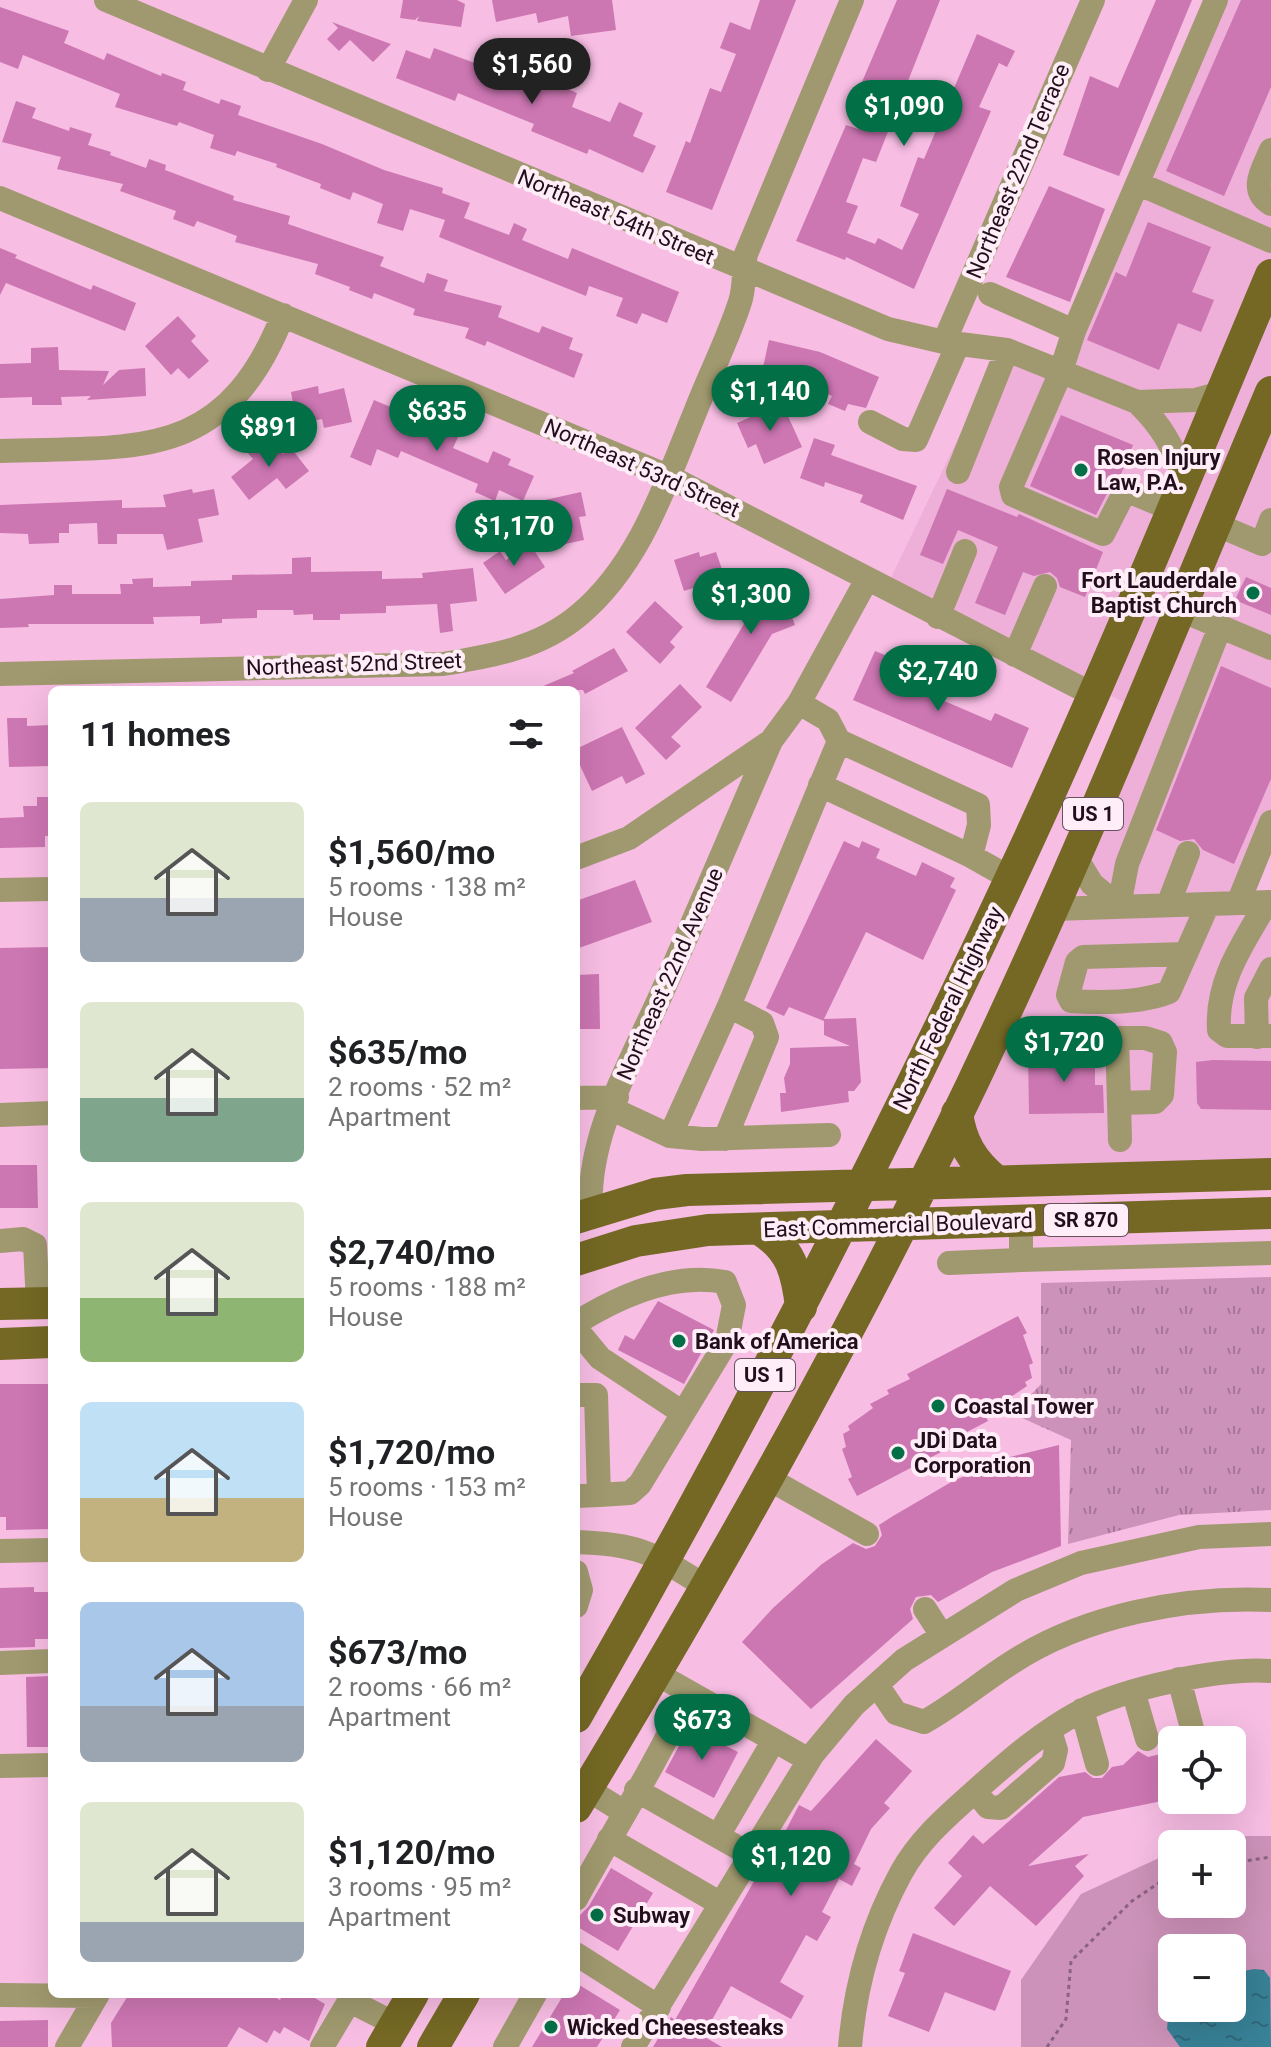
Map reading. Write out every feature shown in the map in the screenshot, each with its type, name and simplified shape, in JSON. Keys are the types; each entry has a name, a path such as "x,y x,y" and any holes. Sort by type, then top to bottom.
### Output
{"main road":[{"name":"North Federal Highway","path":"580,1710 665,1562 863,1186 1010,878 1271,275"},
{"name":"US 1","path":"582,1798 708,1588 769,1479 923,1184 1053,909 1215,524 1264,430 1271,392"},
{"path":"957,1113 967,1149 978,1166 995,1180"},
{"name":"East Commercial Boulevard","path":"584,1215 655,1194 687,1190 1271,1174"},
{"name":"East Commercial Boulevard","path":"580,1259 636,1241 675,1233 1271,1213"},
{"path":"759,1229 779,1241 790,1257 801,1307"},
{"path":"0,1304 45,1303"},
{"path":"0,1344 48,1342"},
{"path":"389,2036 411,1998"},
{"path":"433,2047 462,1998"}],"street":[{"name":"Northeast 54th Street","path":"106,0 743,271 888,329 951,343 1007,350 1060,374 1137,402 1195,400 1221,393"},
{"path":"268,70 306,0"},
{"path":"668,476 742,299 746,254 852,0"},
{"name":"Northeast 22nd Terrace","path":"870,422 903,439 916,440 951,343 1093,0"},
{"path":"1171,509 1135,494 1124,493 1103,534 1013,495 1011,487 1060,374 1074,331 1216,0"},
{"path":"1271,150 1257,182 1259,191 1271,204"},
{"path":"1139,184 1271,241"},
{"name":"Northeast 53rd Street","path":"0,198 668,476 828,556 866,581 1092,694"},
{"path":"990,294 1074,331"},
{"path":"0,451 141,446 184,434 219,414 246,387 267,356 283,315"},
{"path":"958,472 1007,350"},
{"name":"Northeast 54th Street","path":"1137,402 1159,423 1174,446 1184,478"},
{"name":"Northeast 52nd Street","path":"0,674 443,664 504,654 546,638 578,617 607,589 634,551 668,476"},
{"path":"1215,524 1262,544 1271,520"},
{"path":"938,617 965,551"},
{"path":"580,856 629,838 771,741 799,703 866,581"},
{"path":"1015,655 1045,586"},
{"path":"1178,609 1271,648"},
{"path":"1119,906 1127,864 1220,627"},
{"path":"799,703 828,720 839,741 978,805 979,825 971,856"},
{"name":"Northeast 22nd Avenue","path":"584,1215 584,1165 614,1103 771,741"},
{"path":"670,1136 729,1006 839,741"},
{"path":"820,785 971,856 1010,878"},
{"path":"1238,903 1271,822"},
{"path":"1168,905 1188,853"},
{"path":"1075,856 1092,884 1119,906"},
{"path":"0,890 48,889"},
{"path":"1053,909 1269,902"},
{"path":"1269,902 1233,960 1217,1006 1219,1030 1227,1036 1264,1037 1256,998 1271,969"},
{"path":"1186,954 1208,904"},
{"path":"725,1139 767,1037 762,1023 729,1006"},
{"path":"994,1038 1155,1040 1165,1052 1160,1100 1119,1103"},
{"path":"1117,1038 1120,1140"},
{"path":"580,1099 614,1103 670,1136 725,1139 829,1135"},
{"path":"0,1115 48,1113"},
{"path":"1021,1222 1021,1260"},
{"path":"0,1241 23,1239 35,1245 45,1303"},
{"path":"949,1263 1271,1253"},
{"path":"580,1324 626,1296 654,1287 709,1279 725,1282 734,1305 727,1341 640,1484 630,1493 587,1496 586,1395 612,1368"},
{"path":"580,1331 612,1368 683,1413"},
{"path":"769,1479 867,1534"},
{"path":"633,2047 809,1760 854,1705 904,1660 941,1634 1016,1590 1081,1563 1199,1537 1271,1534"},
{"path":"580,1542 619,1543 642,1549 708,1588"},
{"path":"0,1551 48,1550"},
{"path":"877,1685 896,1713 924,1722 1011,1662 1050,1641 1132,1614 1219,1599 1271,1600"},
{"path":"925,1609 941,1634"},
{"path":"0,1663 48,1661"},
{"path":"850,2047 854,2002 878,1925 902,1871 935,1826 1027,1745 1082,1710 1179,1679 1271,1671"},
{"path":"657,1674 809,1760"},
{"path":"1179,1679 1191,1726"},
{"path":"580,1892 636,1790 662,1751 689,1693"},
{"path":"1134,1694 1147,1739"},
{"path":"1082,1710 1097,1764"},
{"path":"718,1836 774,1740"},
{"path":"0,1766 48,1765"},
{"path":"636,1790 751,1855"},
{"path":"582,1798 624,1812"},
{"path":"609,1839 721,1904"},
{"path":"580,1957 659,2007"},
{"path":"0,1995 48,1995"},
{"path":"67,2047 96,1998"},
{"path":"505,2047 533,1998"},
{"path":"322,2047 347,2005 356,2004 389,2036"}],"path":[{"path":"1246,1861 1271,1857"},
{"path":"1047,2047 1066,2019 1071,1961 1132,1901 1158,1883"}],"shaded area":[{"path":"1216,0 1271,0 1271,821 1238,903 1271,902 1271,1174 920,1184 1137,709 889,582 999,353 1051,378"}],"green space":[{"path":"1271,1277 1271,1510 1179,1515 1068,1544 1071,1440 1013,1414 1041,1384 1041,1283"},
{"path":"1246,1836 1271,1836 1271,2047 1021,2047 1021,1980 1081,1894 1158,1858 1158,1918 1246,1918"}],"water":[{"path":"1264,1970 1270,1978 1271,2047 1180,2047 1167,2029 1168,2022 1246,2022 1246,1971"}],"building":[{"path":"403,0 457,0 465,4 461,27 417,21 419,16 415,20 400,18"},
{"path":"492,0 612,0 616,30 571,36 568,16 538,23 536,13 496,22"},
{"path":"760,0 796,0 712,210 666,192 686,141 690,143 710,88 721,92 736,54 720,48 730,22 750,30"},
{"path":"897,0 940,0 876,162 863,158 846,202 858,206 847,233 875,244 878,238 902,250 919,214 900,206 918,157 924,159 977,34 1015,51 1007,67 999,63 979,107 991,111 914,289 846,257 845,260 796,241 846,125 858,129 874,86 862,82"},
{"path":"1156,0 1192,0 1119,176 1063,155 1090,76 1118,88"},
{"path":"1241,0 1271,0 1271,87 1224,196 1166,171"},
{"path":"0,7 69,31 64,43 104,60 107,53 161,76 162,73 186,82 183,90 219,104 221,99 241,106 238,115 322,144 384,170 443,188 442,193 470,203 464,218 509,235 514,223 527,229 522,240 568,259 572,248 679,292 667,323 642,313 637,324 616,316 623,298 589,286 586,296 439,237 445,220 410,209 403,231 377,223 383,204 353,192 350,200 320,188 321,184 276,167 277,164 237,151 235,156 210,148 214,135 179,122 177,126 115,107 120,94 23,55 18,69 0,62"},
{"path":"332,22 391,44 373,62 350,40 339,51 327,39 338,28"},
{"path":"434,48 548,90 551,82 577,93 572,107 610,122 619,102 643,113 633,136 656,146 643,173 589,149 587,154 531,131 534,124 458,93 455,101 396,78 406,50 430,59"},
{"path":"16,101 36,108 32,118 69,131 70,127 92,134 88,145 111,152 110,155 146,168 149,159 166,165 165,170 234,196 233,200 290,216 288,224 384,257 380,266 424,283 427,273 448,280 444,291 502,306 498,317 539,333 542,326 573,338 569,349 583,354 574,378 487,341 485,346 465,338 469,328 413,315 415,309 374,293 372,299 349,290 350,287 315,274 318,264 235,242 237,236 197,221 194,227 173,219 176,211 120,191 123,184 57,169 61,157 2,142"},
{"path":"1049,186 1105,209 1070,302 1006,277"},
{"path":"1148,222 1211,247 1192,292 1214,300 1201,332 1178,323 1159,370 1087,340 1116,272 1126,277"},
{"path":"0,248 17,255 15,258 91,290 93,285 136,303 125,331 6,283 0,295"},
{"path":"178,316 196,336 191,341 209,361 189,379 178,368 171,375 145,346"},
{"path":"769,340 820,352 879,377 866,408 848,404 845,411 828,404 832,396 791,379 762,372"},
{"path":"58,347 59,370 109,371 103,385 119,370 145,368 146,396 87,400 91,396 61,397 62,405 32,405 32,397 0,398 0,364 31,363 31,348"},
{"path":"318,386 319,394 344,388 352,422 324,428 322,419 304,423 301,412 295,414 291,392"},
{"path":"374,400 400,411 396,419 431,433 434,427 458,437 453,448 488,463 493,451 511,459 508,465 534,476 523,501 499,490 495,501 475,492 478,484 401,451 398,458 377,449 371,466 350,457"},
{"path":"782,403 802,447 764,464 756,444 748,448 737,423"},
{"path":"1061,415 1133,445 1119,479 1111,486 1096,515 1030,486"},
{"path":"268,437 283,454 291,448 309,471 286,489 277,478 249,500 231,477 253,459 248,453"},
{"path":"814,438 835,445 831,455 917,486 903,520 860,502 863,495 825,482 824,487 800,478"},
{"path":"192,489 193,493 214,489 219,515 198,519 203,542 167,550 163,534 117,534 117,544 98,544 97,523 69,524 69,533 59,533 59,543 29,544 28,534 0,533 0,505 122,500 122,508 166,507 163,495"},
{"path":"947,489 1017,517 1019,514 1103,552 1085,597 1060,587 1057,578 1050,572 1034,576 1023,572 1005,615 975,603 998,547 958,530 943,564 920,555"},
{"path":"581,492 586,516 579,517 584,540 556,546 545,500"},
{"path":"530,544 545,567 505,594 483,563 500,551 506,560"},
{"path":"699,552 700,557 716,552 725,578 684,591 674,560"},
{"path":"311,557 311,572 382,571 382,579 423,578 422,573 473,568 477,601 450,604 453,631 440,633 437,604 386,606 386,613 340,614 340,620 313,620 313,614 294,615 293,610 257,610 257,618 222,619 222,623 200,624 200,616 153,617 154,624 28,624 29,627 0,628 0,599 54,595 54,585 72,585 72,594 121,594 120,584 133,584 132,579 153,578 153,587 191,586 191,581 232,580 232,575 292,574 292,558"},
{"path":"1246,577 1271,588 1271,615 1235,600"},
{"path":"777,579 795,625 772,634 731,702 706,687 744,624 732,596"},
{"path":"655,601 683,627 670,642 675,647 660,664 626,632"},
{"path":"614,648 628,671 585,694 580,686 543,686 574,673 572,671"},
{"path":"875,651 910,665 902,683 991,721 995,713 1029,728 1012,768 853,700"},
{"path":"1221,666 1271,688 1271,779 1234,864 1203,850 1194,839 1180,841 1156,830"},
{"path":"680,684 702,707 671,737 681,746 666,760 635,728"},
{"path":"7,718 27,718 27,726 48,725 48,766 9,767"},
{"path":"622,727 645,774 626,784 622,776 592,791 580,766 580,747"},
{"path":"37,797 48,797 45,847 0,848 0,818 24,817 23,806 37,806"},
{"path":"844,841 859,848 862,841 880,849 876,858 916,876 922,862 955,878 950,887 956,890 923,960 866,932 824,1019 856,1018 861,1082 854,1091 848,1091 849,1102 781,1112 780,1093 786,1093 784,1078 790,1064 790,1048 850,1046 824,1035 824,1021 789,1007 784,1016 766,1008"},
{"path":"635,880 652,922 580,948 580,900"},
{"path":"48,947 48,1068 0,1069 0,948"},
{"path":"599,974 600,1029 580,1029 580,975"},
{"path":"1095,1053 1095,1085 1103,1085 1104,1113 1029,1114 1028,1054"},
{"path":"1271,1061 1271,1110 1201,1109 1197,1103 1196,1062"},
{"path":"0,1165 37,1165 38,1208 0,1208"},
{"path":"658,1301 714,1330 684,1384 618,1350 625,1335 634,1340"},
{"name":"Coastal Tower","path":"1018,1316 1027,1333 1023,1335 1033,1363 1029,1365 1032,1378 1025,1382 1027,1386 1002,1403 1005,1407 986,1417 988,1421 965,1433 968,1438 857,1496 848,1479 852,1477 842,1449 846,1447 843,1434 850,1430 848,1426 873,1408 870,1404 889,1394 887,1390 910,1379 907,1374"},
{"path":"0,1384 48,1384 48,1529 6,1530 6,1517 0,1517"},
{"path":"1059,1445 1061,1546 992,1572 938,1602 931,1595 916,1597 910,1609 913,1619 811,1709 742,1642 773,1608 822,1564 853,1543 866,1549 875,1546 882,1535 879,1525 893,1516 953,1481 1010,1457"},
{"path":"34,1587 34,1592 48,1592 48,1639 35,1639 35,1647 0,1648 0,1588"},
{"path":"48,1676 48,1747 27,1747 26,1677"},
{"path":"689,1727 738,1752 714,1798 665,1772"},
{"path":"876,1739 912,1771 884,1803 890,1808 871,1829 854,1864 861,1868 852,1886 839,1879 822,1912 831,1917 817,1941 806,1935 780,1982 804,1996 791,2019 731,1986 703,2036 722,2047 653,2047 671,2017 675,2020 757,1876 761,1878 799,1805 811,1811"},
{"path":"1138,1751 1148,1757 1158,1755 1158,1802 1083,1817 1028,1866 1089,1854 1075,1866 1084,1876 1036,1926 990,1886 954,1926 934,1908 962,1876 948,1863 973,1835 983,1844 1059,1777 1085,1772 1093,1778 1102,1778 1112,1767 1123,1765"},
{"path":"611,1868 653,1893 618,1951 580,1928 580,1915 589,1906"},
{"path":"913,1933 1011,1971 995,2011 945,1992 929,2032 888,2016 905,1973 899,1971"},
{"path":"580,1985 620,2010 597,2047 532,2047 562,1998 580,1998"},
{"path":"127,1998 315,1998 325,2004 309,2041 284,2027 280,2034 274,2030 267,2043 239,2027 227,2047 112,2047 111,2023"},
{"path":"48,2020 48,2047 0,2047 0,2021"}],"place":[{"name":"Rosen Injury Law, P.A.","path":"1081,470"},
{"name":"Fort Lauderdale Baptist Church","path":"1253,593"},
{"name":"Bank of America","path":"679,1341"},
{"name":"Coastal Tower","path":"938,1406"},
{"name":"JDi Data Corporation","path":"898,1453"},
{"name":"Subway","path":"597,1915"},
{"name":"Wicked Cheesesteaks","path":"551,2027"}]}
